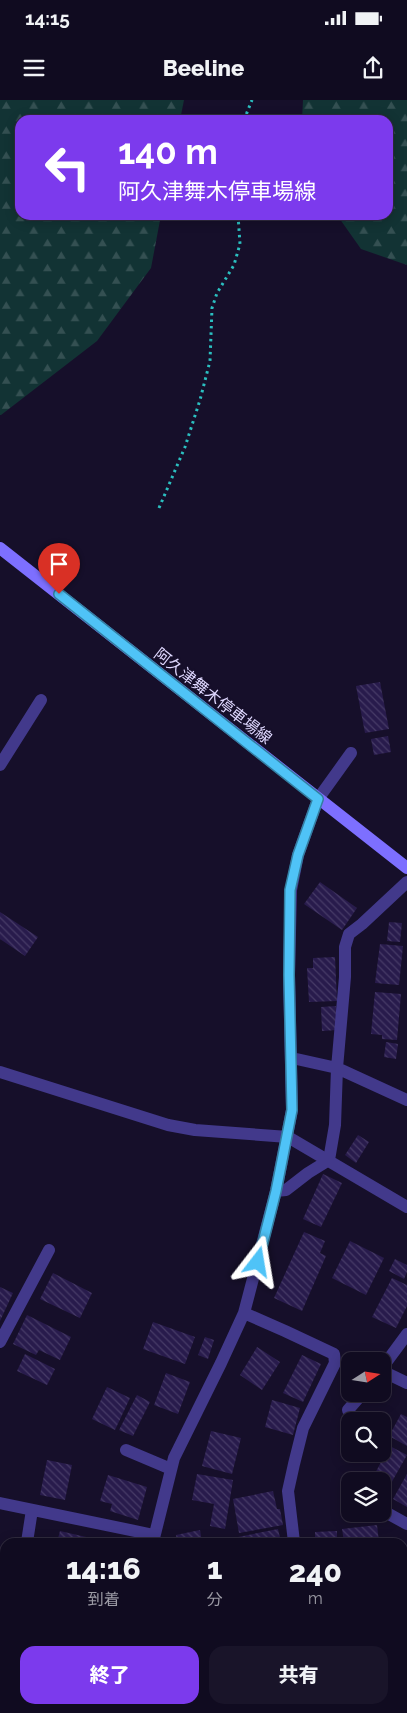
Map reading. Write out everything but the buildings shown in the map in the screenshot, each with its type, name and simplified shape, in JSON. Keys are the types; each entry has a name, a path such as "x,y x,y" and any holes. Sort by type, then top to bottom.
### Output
{"main road":[{"name":"阿久津舞木停車場線","path":"0,548 407,868"}],"street":[{"path":"0,765 41,700"},
{"path":"154,1538 174,1458 244,1313 276,1191 292,1110 289,975 290,890 298,855 318,799 351,753"},
{"path":"276,1191 286,1190 329,1160 335,1125 337,1068 345,977 345,946 348,934 362,924 407,882"},
{"path":"292,1058 337,1068 407,1100"},
{"path":"0,1072 168,1125 195,1130 288,1137 407,1207"},
{"path":"0,1342 49,1250"},
{"path":"244,1313 334,1354 335,1363 303,1428 288,1491 294,1538"},
{"path":"391,1356 407,1334"},
{"path":"391,1374 407,1384"},
{"path":"348,1410 355,1402"},
{"path":"126,1450 171,1469"},
{"path":"0,1502 150,1538"},
{"path":"28,1538 32,1510"},
{"path":"391,1515 407,1524"}],"path":[{"path":"246,115 252,100"},
{"path":"159,508 185,447 200,400 210,361 212,308 217,293 234,266 240,244 238,220"}],"green space":[{"path":"0,100 184,100 181,115 15,115 15,220 160,220 151,268 97,341 0,415"},
{"path":"303,100 407,100 407,265 361,249 341,220 393,220 393,115 302,115"}],"route":[{"path":"59,594 318,799 298,855 290,890 289,975 292,1110 276,1191 258,1262"}]}
